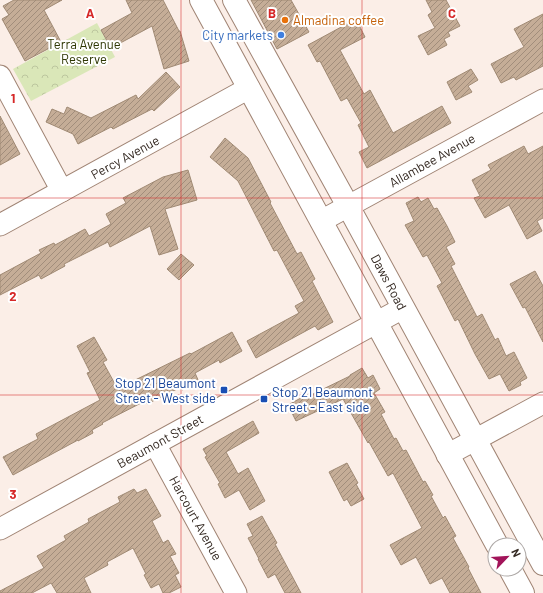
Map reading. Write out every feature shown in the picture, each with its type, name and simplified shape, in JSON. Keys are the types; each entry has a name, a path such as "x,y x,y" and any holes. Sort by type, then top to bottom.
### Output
{"main road":[{"path":"202,0 493,537"},
{"name":"Daws Road","path":"234,0 543,564"},
{"path":"514,577 523,593"}],"street":[{"path":"0,76 62,191"},
{"name":"Percy Avenue","path":"0,225 249,88"},
{"name":"Allambee Avenue","path":"322,221 543,100"},
{"name":"Beaumont Street","path":"0,529 404,308"},
{"path":"447,455 543,403"},
{"name":"Harcourt Avenue","path":"155,444 236,593"}],"green space":[{"name":"Terra Avenue Reserve","path":"97,23 115,57 31,101 13,69"}],"building":[{"path":"14,0 62,0 44,10 61,42 25,61 2,19 9,15 3,6"},
{"path":"126,0 163,0 180,31 189,61 164,69 152,26 111,48 101,30 132,13"},
{"path":"251,0 291,0 309,32 277,49"},
{"path":"426,0 446,0 460,26 448,32 450,36 444,39 447,45 428,55 418,36 435,28 428,15 432,12"},
{"path":"543,14 543,66 516,80 514,77 501,83 491,64 524,47 514,29"},
{"path":"356,19 365,37 340,50 364,94 370,90 393,133 442,106 451,123 367,168 359,152 369,147 358,125 361,123 347,98 341,101 320,61 317,62 308,45"},
{"path":"471,69 478,80 468,86 472,92 456,100 447,82"},
{"path":"166,72 180,87 154,111 152,109 113,129 111,127 78,144 73,134 46,122 52,109 64,114 67,107 91,118 136,95 138,99"},
{"path":"0,116 20,154 0,165"},
{"path":"225,138 248,158 297,254 301,252 315,279 312,281 333,322 318,330 315,326 256,358 247,341 299,313 295,306 304,301 277,250 274,251 238,181 210,157"},
{"path":"524,146 528,154 543,146 543,218 537,221 542,231 527,239 509,205 485,218 474,198 480,196 472,180 491,170 488,165"},
{"path":"188,170 197,200 165,209 178,249 159,255 150,226 110,247 108,242 64,264 65,266 41,279 39,275 0,295 0,275 41,253 39,250 54,243 55,245 85,229 89,236 111,224 106,214 126,203 123,198 163,177"},
{"path":"418,197 421,202 428,198 434,209 437,208 447,226 455,242 446,247 455,264 451,266 477,317 482,314 495,340 498,338 506,356 514,352 527,378 520,382 521,385 509,391 500,374 489,379 458,319 455,321 437,286 442,283 427,255 423,257 405,225 414,221 406,203"},
{"path":"181,254 194,265 179,280 167,269"},
{"path":"535,271 543,286 543,342 525,307 523,308 510,284"},
{"path":"232,332 242,351 220,363 219,360 195,373 199,382 182,390 181,387 147,404 145,401 102,423 103,424 92,430 93,433 13,475 3,457 38,439 36,434 100,400 87,373 90,372 77,346 94,337 107,360 103,362 115,384 118,382 121,387 190,353 191,354"},
{"path":"362,368 368,378 373,375 380,389 374,393 385,412 381,414 394,439 396,438 403,451 406,450 423,482 425,481 443,518 445,516 456,536 453,538 481,593 450,593 442,578 430,584 416,557 401,565 390,545 422,528 393,473 388,476 343,399 296,421 288,405 312,392 313,394 350,376"},
{"path":"253,421 259,433 226,452 238,474 248,468 265,501 250,510 239,490 225,498 218,484 220,483 205,457 207,456 203,449"},
{"path":"347,463 358,483 356,484 364,499 351,506 347,499 344,501 329,472"},
{"path":"134,489 137,493 146,489 161,516 152,521 163,543 168,540 176,554 170,556 179,573 175,575 181,587 169,593 163,593 159,584 151,588 133,548 107,562 108,565 84,578 91,593 57,593 51,583 32,593 0,593 0,591 44,568 37,556 66,540 64,536 89,522 88,519 120,502 118,497"},
{"path":"262,516 301,593 285,593 275,574 268,578 258,559 248,538 253,536 247,524"}],"place":[{"name":"Almadina coffee","path":"285,20"},
{"name":"City markets","path":"281,35"},
{"name":"Stop 21 Beaumont Street - West side","path":"224,390"},
{"name":"Stop 21 Beaumont Street - East side","path":"264,399"}]}
